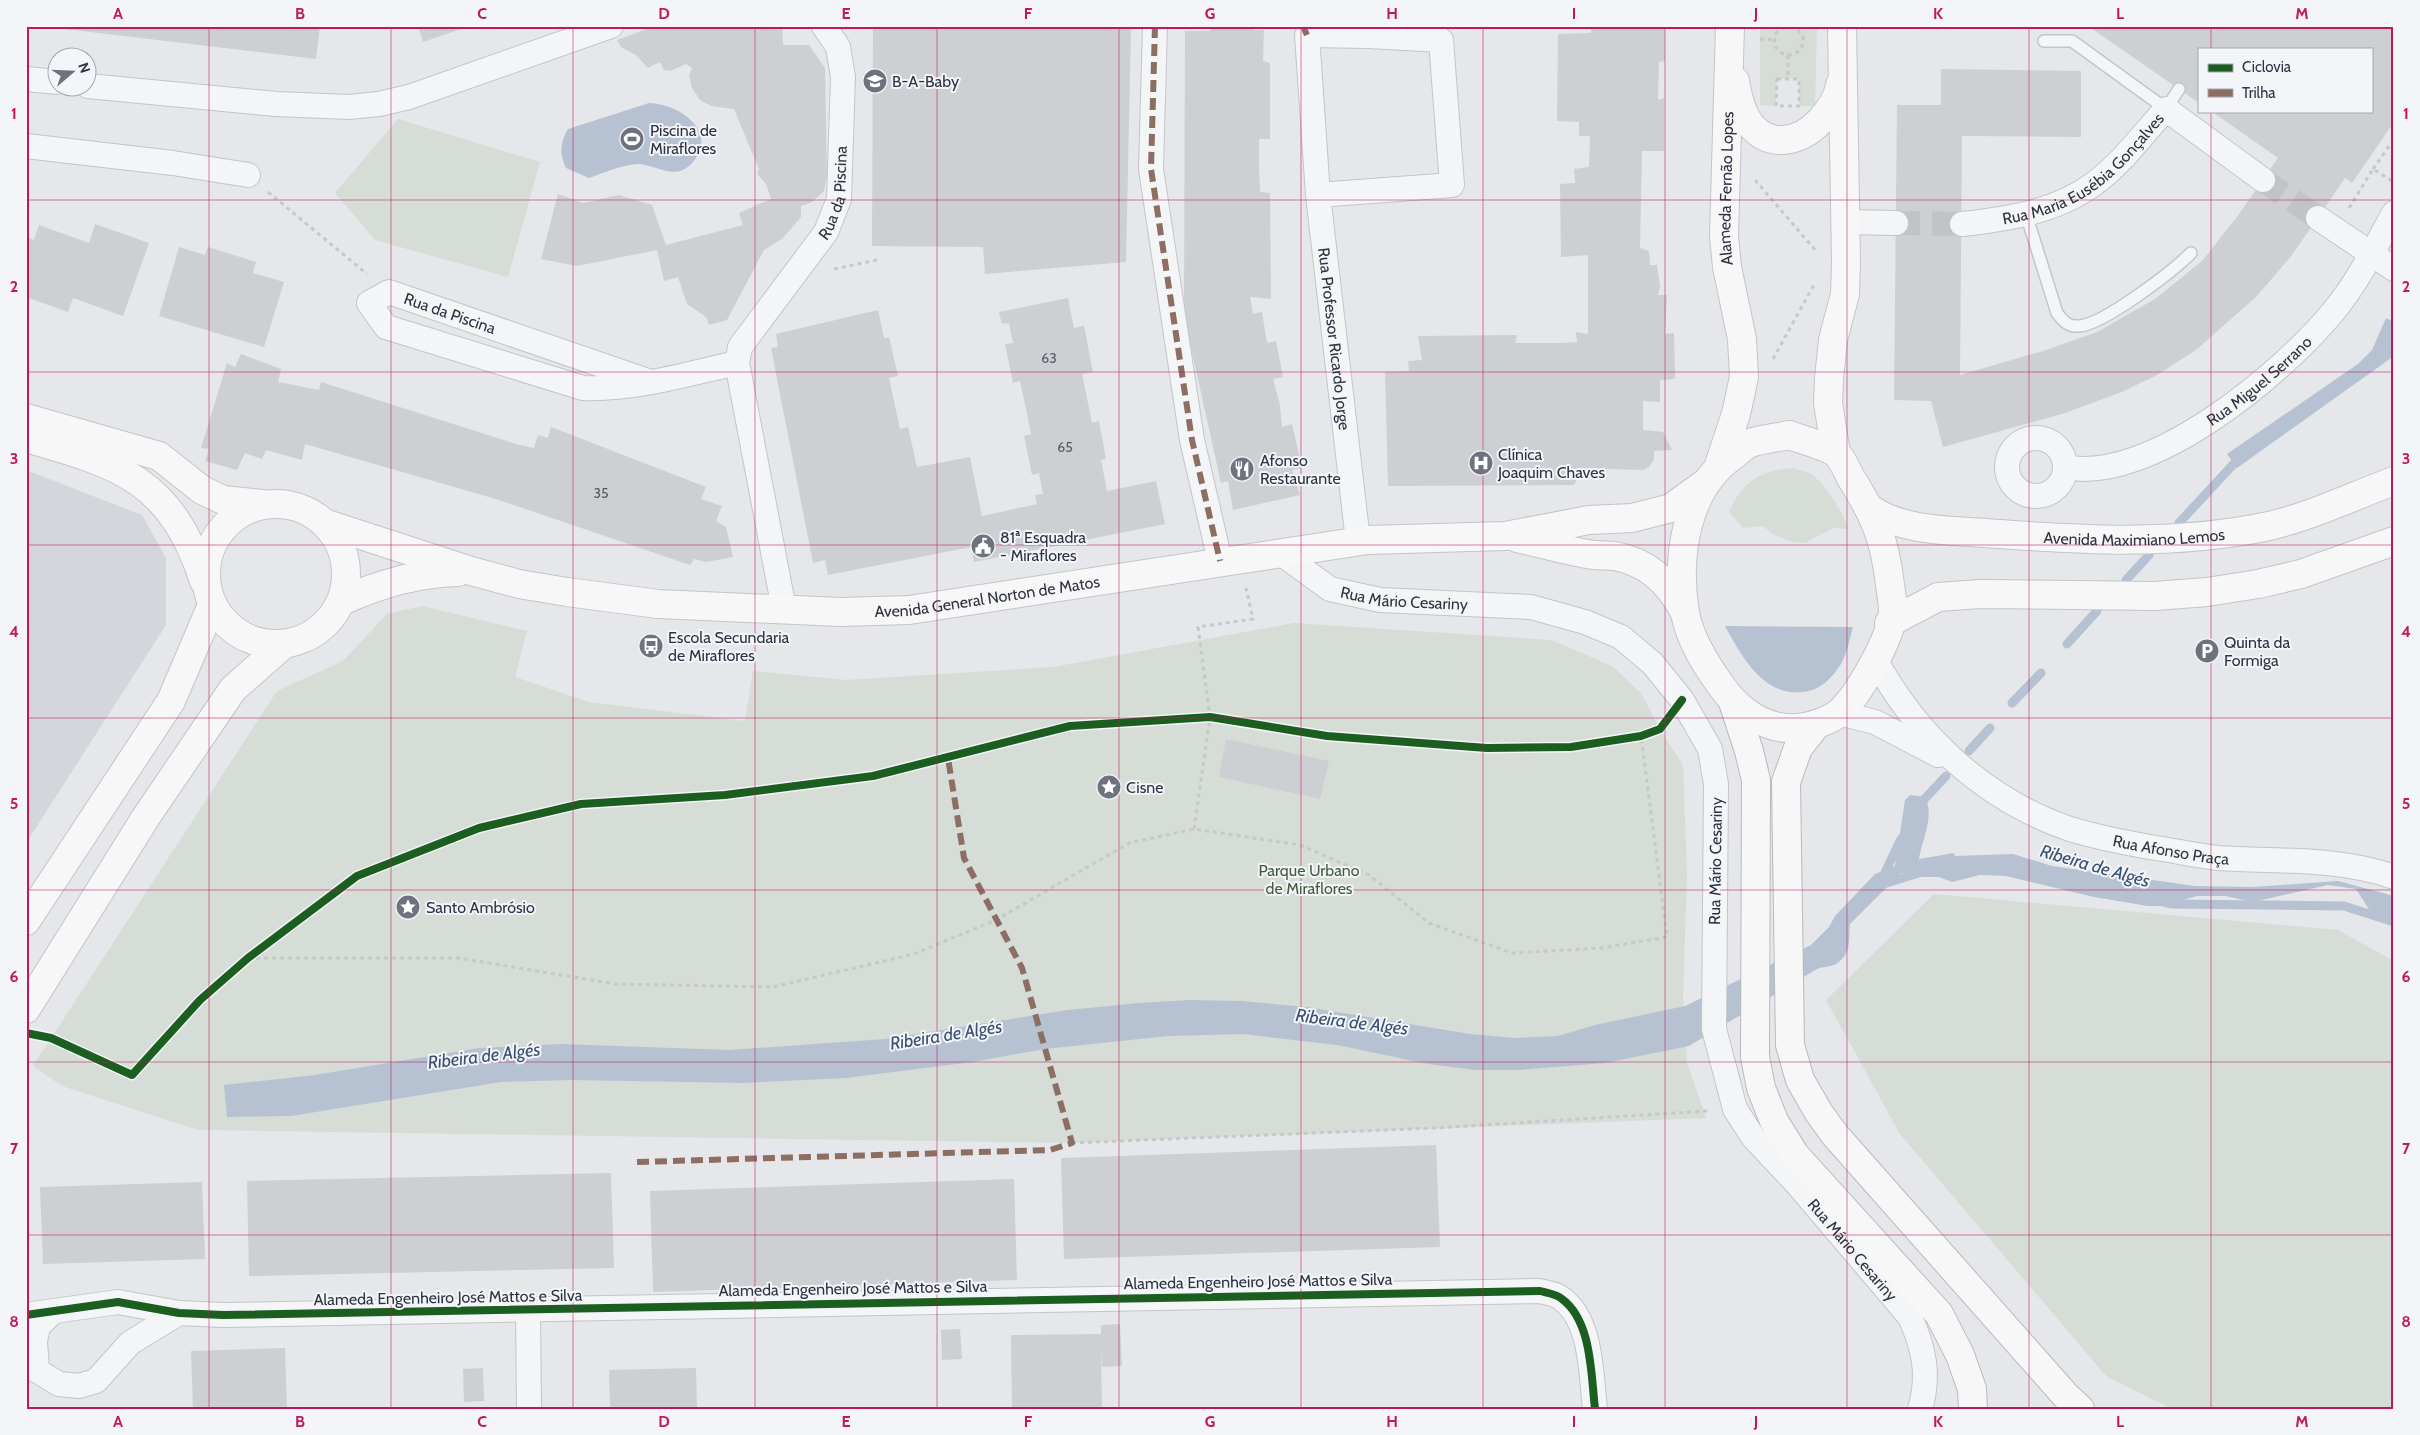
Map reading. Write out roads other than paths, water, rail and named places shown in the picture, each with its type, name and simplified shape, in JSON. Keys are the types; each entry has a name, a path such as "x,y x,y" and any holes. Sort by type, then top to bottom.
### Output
{"main road":[{"name":"Alameda Fernão Lopes","path":"1685,614 1682,554 1689,523 1736,414 1744,377 1742,339 1726,259 1723,206 1730,26"},
{"path":"1842,26 1847,222 1836,262 1845,294 1833,340 1829,378 1829,412 1836,453 1872,510 1886,551 1893,613 1866,681 1798,748 1786,782 1790,1045 1800,1080 1819,1113 1836,1135 2066,1396 2080,1409"},
{"path":"1730,58 1738,98 1747,119 1759,132 1773,140 1787,141 1802,136 1814,127 1827,113 1839,93 1842,68"},
{"path":"26,418 158,456 202,490 223,500 284,504 310,512 327,524 340,544 346,568 346,581 342,601 329,621 305,640 283,646 253,642 233,631 210,598 194,551 180,524 158,497 139,482 101,462 26,438"},
{"name":"Avenida General Norton de Matos","path":"327,524 471,571 519,584 627,600 658,604 840,612 909,610 1064,588 1230,559 1358,541 1505,536 1589,520 1649,515 1671,508 1686,499 1711,474 1749,444 1789,435 1836,453"},
{"name":"Avenida Maximiano Lemos","path":"1872,510 1883,518 1906,524 1945,530 2112,541 2223,534 2271,525 2331,506 2394,481"},
{"path":"26,921 171,701 210,598 206,567 213,544 221,530 241,513 266,504"},
{"name":"Avenida General Norton de Matos","path":"1505,536 1590,555 1615,556 1640,564 1660,576 1675,594 1685,614"},
{"path":"1889,624 1938,597 1980,594 2155,596 2207,592 2258,584 2354,557 2394,541"},
{"name":"Avenida General Norton de Matos","path":"342,601 374,587 404,578 444,572 471,571"},
{"path":"1685,614 1693,640 1711,673 1733,702 1754,718 1777,726 1795,728 1828,719"},
{"path":"26,1009 146,817 233,689 283,646"},
{"path":"1733,702 1756,780 1755,1057 1761,1088 1774,1122 1795,1155 1939,1314 1960,1355 1972,1389 1973,1409"}],"street":[{"path":"98,87 276,104 349,107 379,104 409,97 611,26"},
{"name":"Rua da Piscina","path":"648,381 389,292 369,303 386,327 583,388 605,389 648,381 737,363 740,347 826,232 839,199 843,76 838,48 824,26"},
{"path":"1154,26 1151,169 1192,440 1230,559"},
{"name":"Rua Professor Ricardo Jorge","path":"1318,195 1452,185 1441,40 1305,30 1318,195 1358,541"},
{"path":"26,79 48,81"},
{"name":"Rua Maria Eusébia Gonçalves","path":"1962,224 2026,214 2072,197 2094,184 2115,166 2166,108 2263,180"},
{"path":"26,146 173,163 248,176"},
{"name":"Rua Miguel Serrano","path":"2065,467 2080,470 2101,468 2149,453 2197,428 2264,382 2311,336 2337,307 2371,254 2394,213"},
{"path":"1847,222 1896,223"},
{"path":"2326,224 2394,269"},
{"path":"737,363 784,609"},
{"name":"Rua Mário Cesariny","path":"1279,552 1330,589 1380,600 1531,607 1585,622 1621,637 1653,664 1682,700 1710,750 1716,784 1714,1029 1735,1109 1754,1137 1798,1185 1910,1317 1920,1340 1925,1364 1926,1390 1920,1409"},
{"name":"Rua Afonso Praça","path":"1875,659 1913,720 1964,770 1984,785 2034,813 2070,829 2127,843 2216,858 2348,865 2394,877"},
{"name":"Rua Afonso Praça","path":"1828,719 1875,722 1964,770"},
{"name":"Alameda Engenheiro José Mattos e Silva","path":"26,1315 118,1302 178,1313 223,1315 1540,1291 1562,1298 1575,1312 1584,1327 1595,1409"},
{"path":"528,1310 529,1409"},
{"path":"53,1312 38,1326 32,1367 59,1384 79,1386 96,1381 130,1343 178,1313"}],"lane":[{"path":"2044,41 2072,41 2166,108 2179,89"},
{"path":"2026,214 2057,313 2063,322 2070,326 2088,325 2118,308 2156,282 2191,253"},
{"path":"26,1303 53,1312"}],"water":[{"name":"Piscina de Miraflores","path":"649,103 674,109 694,123 700,133 701,143 698,154 689,166 677,172 670,172 637,164 589,178 566,168 561,148 568,129"},
{"path":"2386,318 2394,322 2394,356 2237,468 2227,454 2358,364 2372,350"},
{"path":"1725,626 1853,627 1841,664 1825,683 1808,691 1788,692 1776,688 1755,672"},
{"path":"1910,795 1928,797 1926,799 1929,814 1928,822 1919,859 1954,853 1955,856 2013,854 2052,866 2195,886 2253,887 2338,881 2394,896 2394,923 2372,914 2356,889 2328,885 2253,902 2225,896 2197,896 2163,906 2148,906 2094,897 2006,876 1980,875 1952,882 1939,877 1920,877 1901,873 1850,924 1847,951 1836,964 1817,969 1689,1046 1605,1063 1519,1070 1475,1070 1428,1064 1337,1045 1244,1034 1168,1036 1045,1049 972,1062 846,1078 744,1083 571,1080 501,1082 291,1116 227,1117 224,1085 315,1075 479,1048 561,1044 729,1050 885,1039 1068,1010 1139,1003 1189,1000 1241,1001 1307,1007 1470,1034 1514,1038 1558,1036 1595,1025 1685,1006 1811,945 1829,927 1835,916 1875,874 1895,866 1905,800"}],"waterway":[{"path":"2179,523 2241,456"},
{"path":"2126,580 2149,555"},
{"path":"2067,644 2097,611"},
{"path":"2012,703 2041,673"},
{"path":"1969,751 1990,728"},
{"path":"1919,805 1946,776"},
{"path":"1882,879 1901,839"},
{"name":"Ribeira de Algés","path":"1880,885 1922,872"},
{"name":"Ribeira de Algés","path":"2159,901 2171,904 2344,906 2394,922"}],"tunnel":[{"path":"2263,180 2318,218"},
{"path":"1896,223 1962,224"}],"place":[{"name":"B-A-Baby","path":"875,81"},
{"name":"Piscina de Miraflores","path":"632,139"},
{"name":"Clínica Joaquim Chaves","path":"1481,463"},
{"name":"Afonso Restaurante","path":"1242,469"},
{"name":"81ª Esquadra - Miraflores","path":"983,546"},
{"name":"Escola Secundaria de Miraflores","path":"651,646"},
{"name":"Quinta da Formiga","path":"2207,651"},
{"name":"Cisne","path":"1109,787"},
{"name":"Santo Ambrósio","path":"408,907"}],"park label":[{"name":"Parque Urbano de Miraflores","path":"1309,879"}]}
